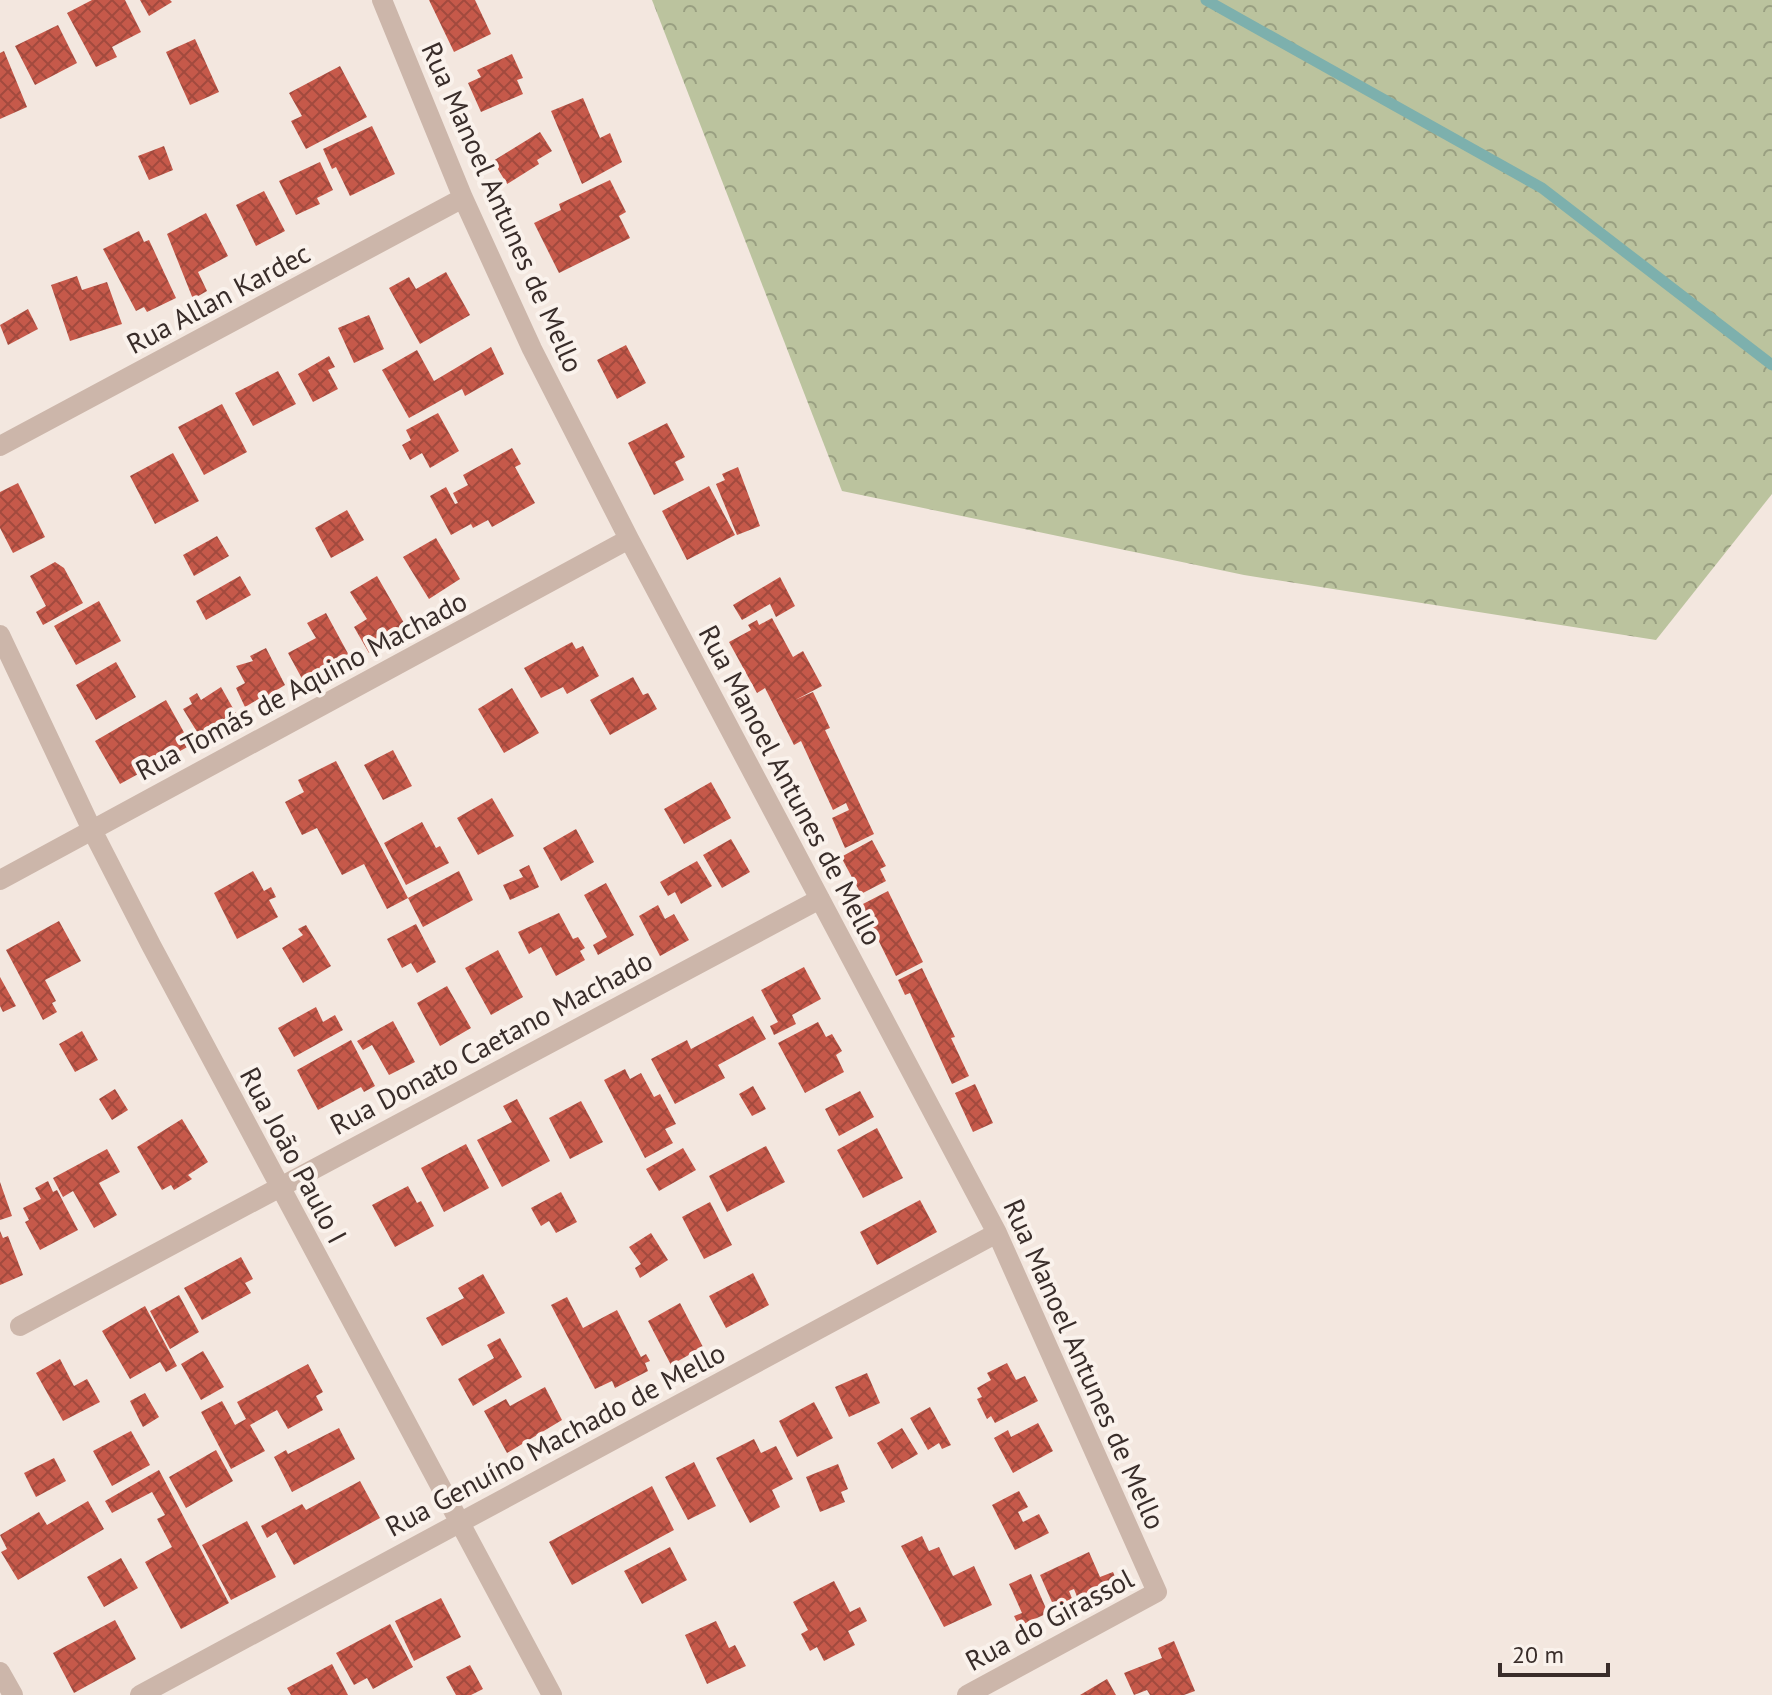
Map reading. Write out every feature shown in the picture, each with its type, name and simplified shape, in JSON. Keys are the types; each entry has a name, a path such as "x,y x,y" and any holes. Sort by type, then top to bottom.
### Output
{"street":[{"name":"Rua Manoel Antunes de Mello","path":"382,0 463,198 532,349 629,539 997,1233 1157,1592"},
{"name":"Rua Allan Kardec","path":"0,446 463,198"},
{"name":"Rua Tomás de Aquino Machado","path":"0,880 629,539"},
{"name":"Rua João Paulo I","path":"0,635 92,830 552,1695"},
{"name":"Rua Donato Caetano Machado","path":"20,1326 820,899"},
{"name":"Rua Genuíno Machado de Mello","path":"140,1695 997,1233"},
{"name":"Rua do Girassol","path":"967,1695 1157,1592"},
{"path":"0,1672 13,1695"}],"green space":[{"path":"652,0 1772,0 1772,494 1656,640 1244,575 842,491"}],"building":[{"path":"92,0 125,0 141,32 112,47 117,57 96,67 67,13"},
{"path":"140,0 170,0 172,2 149,16"},
{"path":"429,0 475,0 491,34 454,52"},
{"path":"58,25 77,63 35,85 15,46"},
{"path":"195,39 219,92 190,105 166,52"},
{"path":"4,51 27,107 0,119 0,53"},
{"path":"512,54 523,78 517,80 523,94 481,112 468,83 481,77 477,70"},
{"path":"340,66 367,117 306,149 291,121 302,116 289,93"},
{"path":"583,98 600,138 610,133 622,162 582,184 551,111"},
{"path":"372,126 395,174 350,196 323,149"},
{"path":"540,132 552,151 537,160 539,164 507,184 493,161"},
{"path":"164,146 173,170 149,180 138,156"},
{"path":"320,162 333,190 317,198 320,204 296,215 279,181"},
{"path":"610,180 626,212 619,216 630,238 559,273 534,223 561,210 559,204"},
{"path":"264,191 285,231 256,246 236,205"},
{"path":"206,213 228,256 198,272 207,291 193,299 167,234"},
{"path":"139,231 144,242 149,240 176,298 147,312 144,307 136,311 103,249"},
{"path":"446,272 470,315 420,344 389,288 409,277 416,289"},
{"path":"77,276 82,290 107,282 122,324 70,341 51,285"},
{"path":"28,309 38,329 8,345 0,325"},
{"path":"369,315 384,349 354,363 338,328"},
{"path":"626,345 646,383 617,399 597,360"},
{"path":"491,347 504,374 465,396 462,389 409,418 382,370 417,350 434,381"},
{"path":"329,356 335,367 328,370 338,389 313,402 298,374"},
{"path":"278,371 296,404 253,426 235,393"},
{"path":"222,404 247,452 204,475 178,427"},
{"path":"438,413 459,451 430,468 422,453 410,460 402,445 411,440 406,430"},
{"path":"667,423 685,457 675,462 684,480 654,495 628,443"},
{"path":"512,448 521,464 515,467 535,503 492,527 488,520 473,528 471,524 451,535 430,496 446,487 455,504 458,503 453,493 468,485 463,475"},
{"path":"173,453 199,501 155,524 130,476"},
{"path":"738,467 760,526 737,535 716,484 725,480 722,474"},
{"path":"18,483 45,537 13,553 0,528 0,492"},
{"path":"709,486 735,535 687,560 662,511"},
{"path":"347,510 364,540 331,558 315,528"},
{"path":"217,536 229,556 194,576 183,555"},
{"path":"436,538 460,579 429,599 403,557"},
{"path":"55,562 64,568 83,603 43,625 36,612 46,606 30,576"},
{"path":"240,576 251,595 206,620 196,601"},
{"path":"377,576 408,630 369,653 354,627 367,619 350,592"},
{"path":"780,577 795,606 776,617 770,604 742,620 733,605"},
{"path":"99,601 121,641 76,665 54,626"},
{"path":"326,613 352,661 306,686 288,653 316,638 307,623"},
{"path":"772,618 793,657 803,651 822,686 795,700 813,692 830,728 825,730 874,834 845,848 832,818 849,810 846,803 833,810 801,741 794,745 765,688 757,693 729,642 751,630 748,625 757,620 759,625"},
{"path":"572,642 576,649 583,646 599,676 567,694 563,687 541,698 524,668"},
{"path":"266,648 285,685 272,693 274,697 260,705 257,700 245,707 236,688 245,683 236,666 253,661 250,656"},
{"path":"116,662 136,697 96,720 76,685"},
{"path":"633,677 643,695 648,693 657,709 610,735 590,700"},
{"path":"221,687 239,719 202,740 183,709 192,704 189,698 197,693 201,700"},
{"path":"512,688 539,733 504,753 478,709"},
{"path":"166,700 191,745 120,784 95,741"},
{"path":"393,750 412,786 383,800 364,765"},
{"path":"336,761 408,898 387,909 364,864 342,875 317,828 302,835 285,802 304,792 298,780"},
{"path":"711,782 731,818 684,844 664,809"},
{"path":"492,798 514,836 478,855 457,818"},
{"path":"422,822 436,848 440,846 449,863 406,885 384,843"},
{"path":"576,829 594,862 561,881 543,848"},
{"path":"731,839 750,872 722,888 703,855"},
{"path":"872,840 886,866 880,869 886,881 861,894 841,857"},
{"path":"697,861 712,886 681,904 675,892 668,896 660,882"},
{"path":"529,865 539,887 510,900 503,885 523,877 519,870"},
{"path":"253,871 264,891 271,887 276,897 269,900 278,917 237,939 214,893"},
{"path":"459,871 473,900 423,927 408,898"},
{"path":"606,883 634,935 598,955 593,945 607,937 584,895"},
{"path":"888,891 923,962 896,976 861,905"},
{"path":"658,905 665,919 674,914 689,940 660,956 639,916"},
{"path":"559,913 573,939 578,937 585,948 580,951 585,960 556,976 541,947 529,954 518,932"},
{"path":"59,921 81,961 45,980 56,1001 52,1003 57,1012 43,1020 6,950"},
{"path":"416,924 436,962 417,973 411,963 402,968 387,939"},
{"path":"306,925 331,966 303,983 282,948 303,935 298,929"},
{"path":"498,950 523,997 491,1015 465,968"},
{"path":"804,967 821,999 792,1015 796,1024 774,1035 770,1026 778,1022 761,990"},
{"path":"922,968 955,1037 951,1038 969,1076 952,1084 910,993 905,995 898,980"},
{"path":"0,977 16,1006 3,1012 0,1006"},
{"path":"447,986 471,1028 440,1046 417,1003"},
{"path":"316,1007 323,1022 335,1015 343,1030 294,1057 278,1028"},
{"path":"753,1016 766,1039 718,1065 725,1078 675,1104 651,1059 687,1040 691,1049"},
{"path":"393,1021 415,1062 389,1075 372,1045 363,1050 357,1041"},
{"path":"818,1022 826,1037 832,1034 842,1051 836,1055 844,1072 805,1093 778,1043"},
{"path":"82,1031 98,1060 75,1072 59,1044"},
{"path":"351,1040 375,1086 364,1092 361,1087 318,1110 297,1070"},
{"path":"625,1069 630,1079 641,1073 654,1097 660,1094 676,1124 665,1129 673,1143 645,1158 604,1080"},
{"path":"975,1084 993,1123 973,1132 955,1093"},
{"path":"753,1086 766,1109 752,1116 739,1094"},
{"path":"115,1089 128,1110 112,1120 99,1099"},
{"path":"860,1091 874,1117 839,1136 825,1109"},
{"path":"517,1099 550,1161 502,1187 477,1140 512,1122 503,1106"},
{"path":"581,1101 603,1142 570,1159 549,1118"},
{"path":"182,1119 208,1162 188,1175 192,1179 174,1190 171,1185 162,1190 137,1147"},
{"path":"877,1128 903,1178 863,1198 837,1150"},
{"path":"466,1144 489,1188 444,1212 421,1168"},
{"path":"766,1146 785,1182 727,1212 709,1176"},
{"path":"683,1148 696,1170 659,1191 646,1169"},
{"path":"107,1149 120,1172 99,1183 117,1215 94,1228 73,1191 63,1197 53,1178"},
{"path":"48,1181 53,1192 57,1190 78,1230 40,1250 25,1222 29,1220 23,1208 41,1199 35,1188"},
{"path":"0,1182 12,1216 0,1220"},
{"path":"408,1186 417,1203 421,1201 434,1226 395,1247 372,1205"},
{"path":"561,1192 577,1222 556,1233 549,1221 541,1226 531,1208"},
{"path":"920,1200 937,1232 877,1265 860,1232"},
{"path":"710,1202 732,1245 704,1259 682,1217"},
{"path":"0,1231 3,1238 8,1236 23,1275 0,1285"},
{"path":"651,1233 668,1260 640,1278 635,1268 641,1264 629,1247"},
{"path":"241,1257 253,1279 245,1283 251,1293 202,1320 184,1288"},
{"path":"753,1273 769,1305 726,1328 709,1296"},
{"path":"483,1274 505,1313 442,1346 426,1318 464,1298 458,1288"},
{"path":"179,1295 199,1332 170,1349 150,1311"},
{"path":"567,1297 583,1328 617,1310 641,1357 646,1354 650,1361 645,1363 648,1371 615,1388 612,1381 595,1389 551,1305"},
{"path":"680,1303 703,1347 671,1365 648,1321"},
{"path":"145,1306 177,1366 166,1372 160,1362 130,1379 102,1331"},
{"path":"500,1338 522,1377 473,1406 458,1379 494,1358 487,1345"},
{"path":"203,1351 224,1387 201,1400 181,1364"},
{"path":"60,1359 74,1386 87,1379 100,1402 63,1421 36,1373"},
{"path":"1007,1363 1016,1380 1025,1376 1038,1401 995,1423 991,1416 987,1419 977,1399 982,1397 977,1388 991,1380 987,1373"},
{"path":"308,1364 323,1392 316,1396 323,1410 288,1429 277,1410 250,1425 265,1451 231,1469 201,1412 222,1401 235,1425 246,1419 237,1402"},
{"path":"867,1373 880,1403 849,1417 835,1387"},
{"path":"545,1387 562,1420 507,1453 484,1411 506,1399 510,1406"},
{"path":"145,1393 159,1417 143,1427 130,1401"},
{"path":"814,1402 833,1438 797,1457 779,1421"},
{"path":"930,1407 951,1445 942,1449 939,1443 928,1450 910,1418"},
{"path":"1038,1423 1053,1451 1013,1473 994,1438 1008,1430 1011,1437"},
{"path":"339,1428 355,1459 292,1492 274,1457 286,1450 288,1454"},
{"path":"902,1428 918,1454 892,1469 877,1443"},
{"path":"131,1431 150,1465 112,1486 93,1451"},
{"path":"754,1439 761,1453 776,1446 793,1479 772,1490 780,1507 750,1523 716,1458"},
{"path":"216,1450 233,1481 186,1508 169,1477"},
{"path":"54,1458 66,1481 36,1497 24,1473"},
{"path":"694,1462 716,1506 688,1520 665,1477"},
{"path":"838,1464 848,1489 841,1492 845,1502 820,1512 806,1477"},
{"path":"159,1470 229,1603 181,1629 145,1562 172,1547 157,1519 165,1515 152,1492 112,1513 105,1501"},
{"path":"360,1481 380,1518 294,1565 276,1532 267,1538 261,1526 302,1504 306,1510"},
{"path":"652,1486 674,1530 572,1585 549,1542"},
{"path":"1019,1491 1028,1507 1018,1512 1023,1522 1039,1514 1049,1533 1015,1550 992,1505"},
{"path":"88,1501 104,1529 18,1580 1,1552 7,1549 0,1535 39,1512 47,1525"},
{"path":"247,1521 276,1577 231,1600 202,1545"},
{"path":"922,1536 929,1551 939,1547 953,1576 974,1566 992,1605 944,1627 901,1546"},
{"path":"670,1547 687,1580 642,1604 624,1571"},
{"path":"1089,1552 1100,1577 1113,1572 1119,1586 1080,1604 1074,1589 1069,1591 1073,1601 1055,1609 1040,1575"},
{"path":"121,1558 138,1588 104,1607 87,1577"},
{"path":"1031,1574 1048,1613 1019,1626 1014,1616 1022,1613 1009,1584"},
{"path":"834,1581 850,1612 860,1607 867,1621 848,1631 855,1645 824,1661 817,1647 810,1651 801,1634 808,1630 793,1602"},
{"path":"441,1598 461,1637 414,1661 395,1621"},
{"path":"115,1620 136,1659 74,1693 53,1653"},
{"path":"716,1621 729,1648 735,1645 746,1666 707,1684 685,1635"},
{"path":"390,1624 413,1667 373,1689 367,1678 354,1685 336,1653"},
{"path":"1174,1641 1195,1691 1184,1695 1150,1695 1147,1690 1134,1695 1124,1673 1162,1658 1158,1648"},
{"path":"332,1664 348,1695 291,1695 287,1688"},
{"path":"470,1665 483,1689 471,1695 456,1695 446,1677"},
{"path":"1107,1679 1116,1695 1080,1695"}],"waterway":[{"path":"1206,0 1542,188 1772,365"}]}
